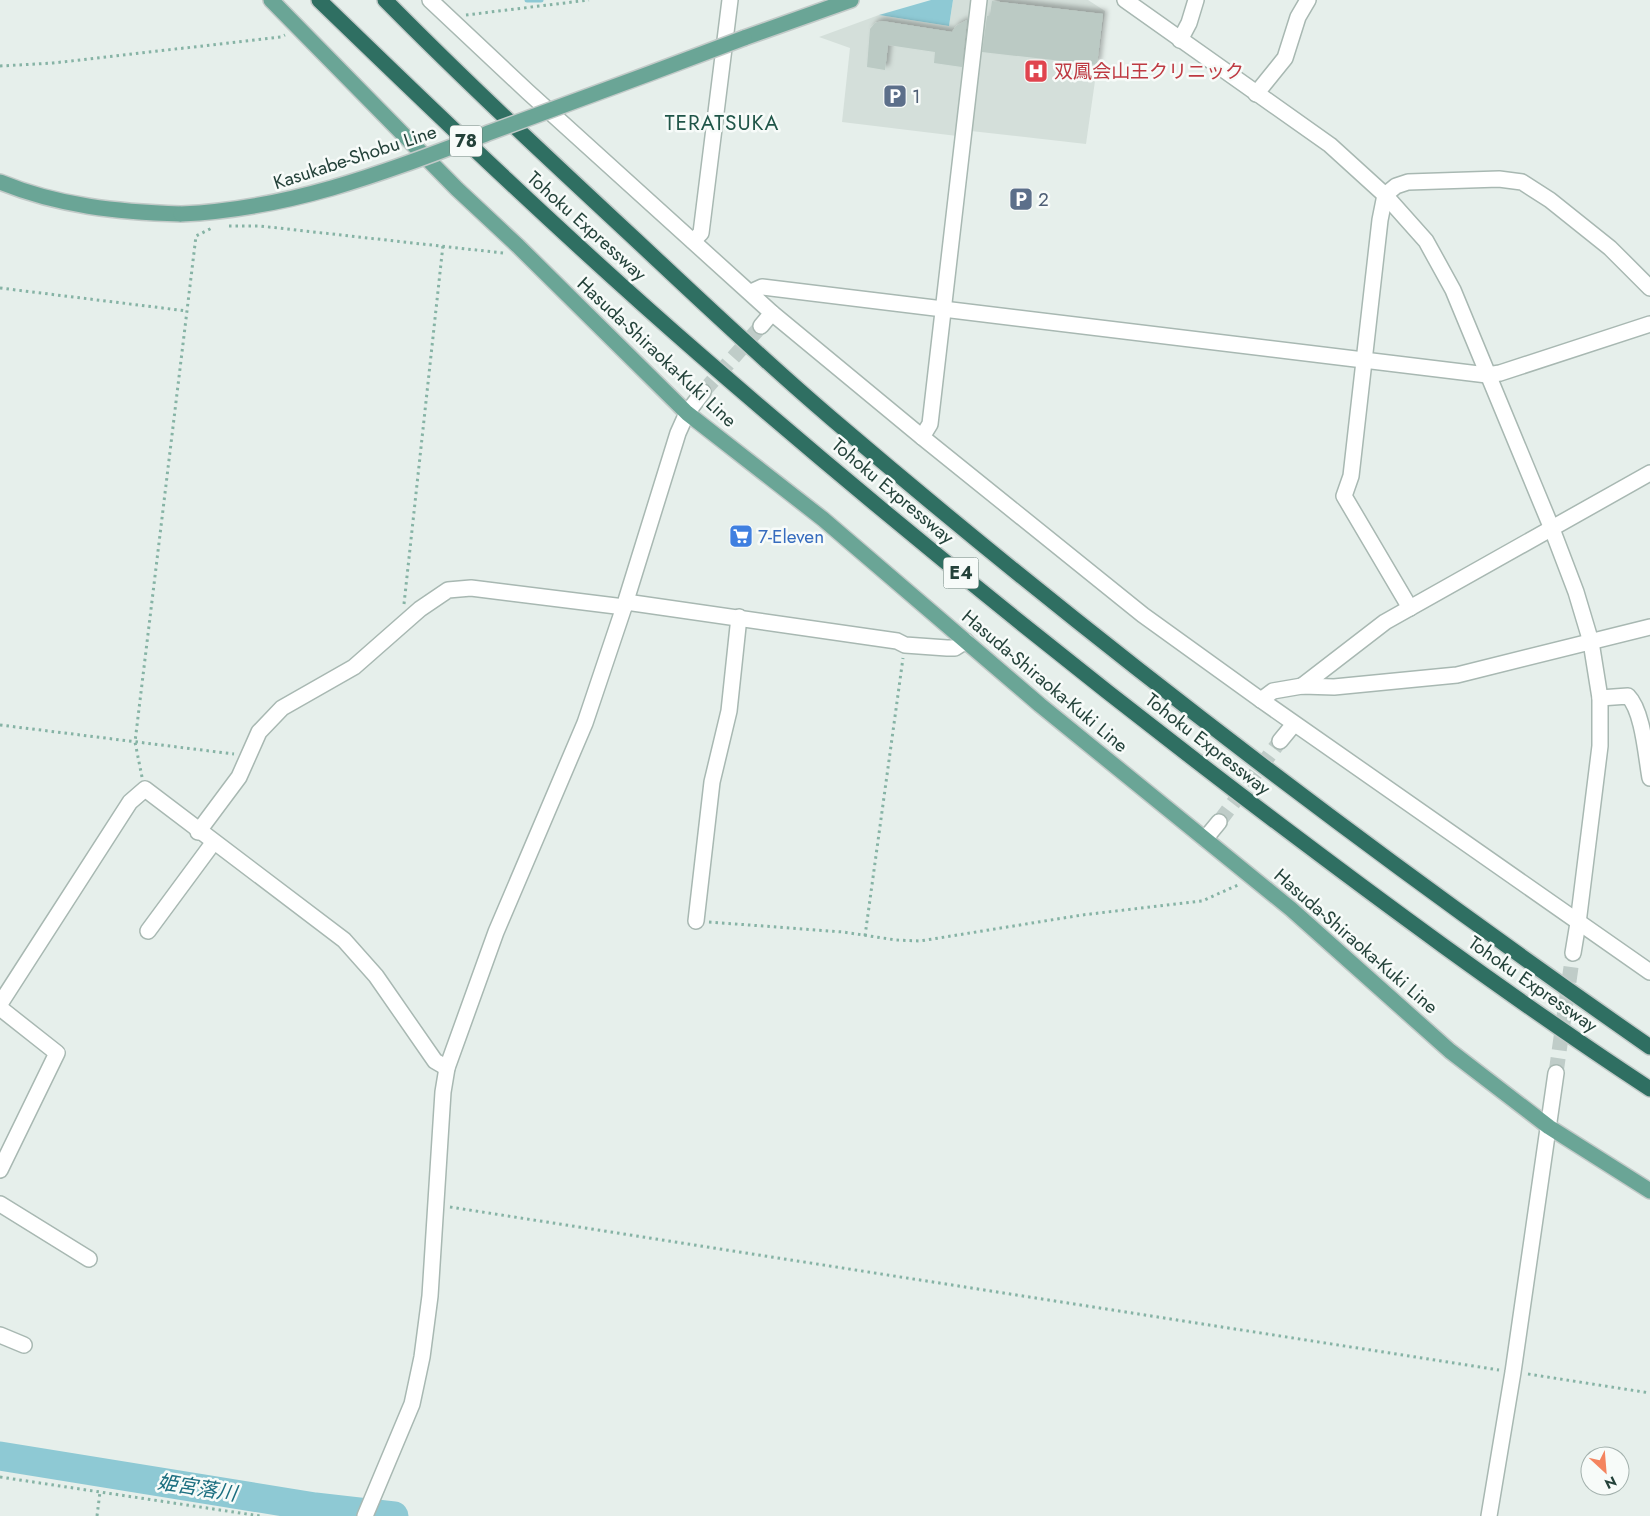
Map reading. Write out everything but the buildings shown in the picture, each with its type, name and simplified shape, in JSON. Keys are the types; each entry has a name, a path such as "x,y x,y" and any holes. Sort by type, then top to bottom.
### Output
{"highway":[{"name":"Tohoku Expressway","path":"318,0 451,128 696,351 1015,619 1298,838 1547,1019 1650,1089"},
{"name":"Tohoku Expressway","path":"385,0 546,156 727,325 828,415 980,543 1244,752 1550,978 1650,1047"}],"main road":[{"name":"Hasuda-Shiraoka-Kuki Line","path":"271,0 457,189 518,246 688,413 823,519 966,641 1250,876 1357,966 1450,1051 1549,1127 1650,1191"},
{"name":"Kasukabe-Shobu Line","path":"0,182 40,197 98,209 181,214 246,208 320,193 399,166 851,0"}],"street":[{"path":"430,0 454,24 772,313 1143,615 1294,724 1650,972"},
{"path":"693,241 701,233 730,0"},
{"path":"922,437 930,424 941,308 962,151 979,0"},
{"path":"1125,0 1256,94 1330,144 1385,194 1426,242 1453,290 1552,529 1576,592 1591,642 1600,698 1600,746 1578,923 1572,953"},
{"path":"1180,40 1189,23 1196,0"},
{"path":"1256,94 1285,58 1298,17 1308,0"},
{"path":"1410,608 1344,496 1351,476 1363,360 1380,220 1385,194 1396,186 1408,182 1499,179 1522,182 1550,200 1610,248 1650,288"},
{"path":"751,292 762,287 1487,375 1500,373 1650,324"},
{"path":"761,326 772,313"},
{"path":"365,1516 412,1404 416,1386 430,1296 443,1092 447,1068 496,932 585,723 625,605 678,433 688,413 703,392"},
{"path":"1302,686 1385,622 1650,473"},
{"path":"198,832 239,777 259,732 282,708 354,667 402,627 420,609 448,590 471,588 739,617 897,640 905,645 955,648 966,641"},
{"path":"696,921 712,782 729,711 739,617"},
{"path":"1261,700 1273,691 1302,686 1334,687 1456,675 1650,627"},
{"path":"1600,698 1619,695 1628,696 1632,700 1637,713 1650,778"},
{"path":"1280,741 1294,724"},
{"path":"0,1004 130,802 145,789 198,832 344,940 376,976 435,1060 447,1068"},
{"path":"1205,839 1219,822"},
{"path":"148,931 213,843"},
{"path":"0,1008 58,1053 0,1170"},
{"path":"1489,1516 1513,1372 1556,1073"},
{"path":"0,1204 89,1259"},
{"path":"0,1335 24,1345"}],"path":[{"path":"454,24 467,14 589,0"},
{"path":"0,66 52,64 281,37 297,27"},
{"path":"225,227 260,226 506,253 518,246"},
{"path":"145,789 135,742 196,236 216,227"},
{"path":"402,627 443,245"},
{"path":"0,288 187,311"},
{"path":"865,936 890,738 905,645"},
{"path":"0,725 247,756"},
{"path":"696,921 920,941 1082,915 1202,902 1236,887 1250,876"},
{"path":"435,1206 473,1210 1650,1393"},
{"path":"0,1477 260,1516"},
{"path":"96,1516 100,1492"}],"shaded area":[{"path":"953,0 973,0 957,136 842,122 850,48 819,37 879,15 949,26"},
{"name":"双鳳会山王クリニック","path":"983,0 1088,0 1105,11 1086,144 971,131"}],"water":[{"path":"931,0 953,0 949,26 879,15"}],"waterway":[{"path":"527,0 541,0"},
{"name":"姫宮落川","path":"0,1456 315,1507 394,1516"}],"tunnel":[{"path":"703,392 761,326"},
{"path":"1219,822 1280,741"},
{"path":"1556,1073 1573,953"}],"place":[{"name":"双鳳会山王クリニック","path":"1036,71"},
{"name":"1","path":"895,96"},
{"name":"2","path":"1021,199"},
{"name":"7-Eleven","path":"741,536"}],"district":[{"name":"TERATSUKA","path":"722,123"}]}
